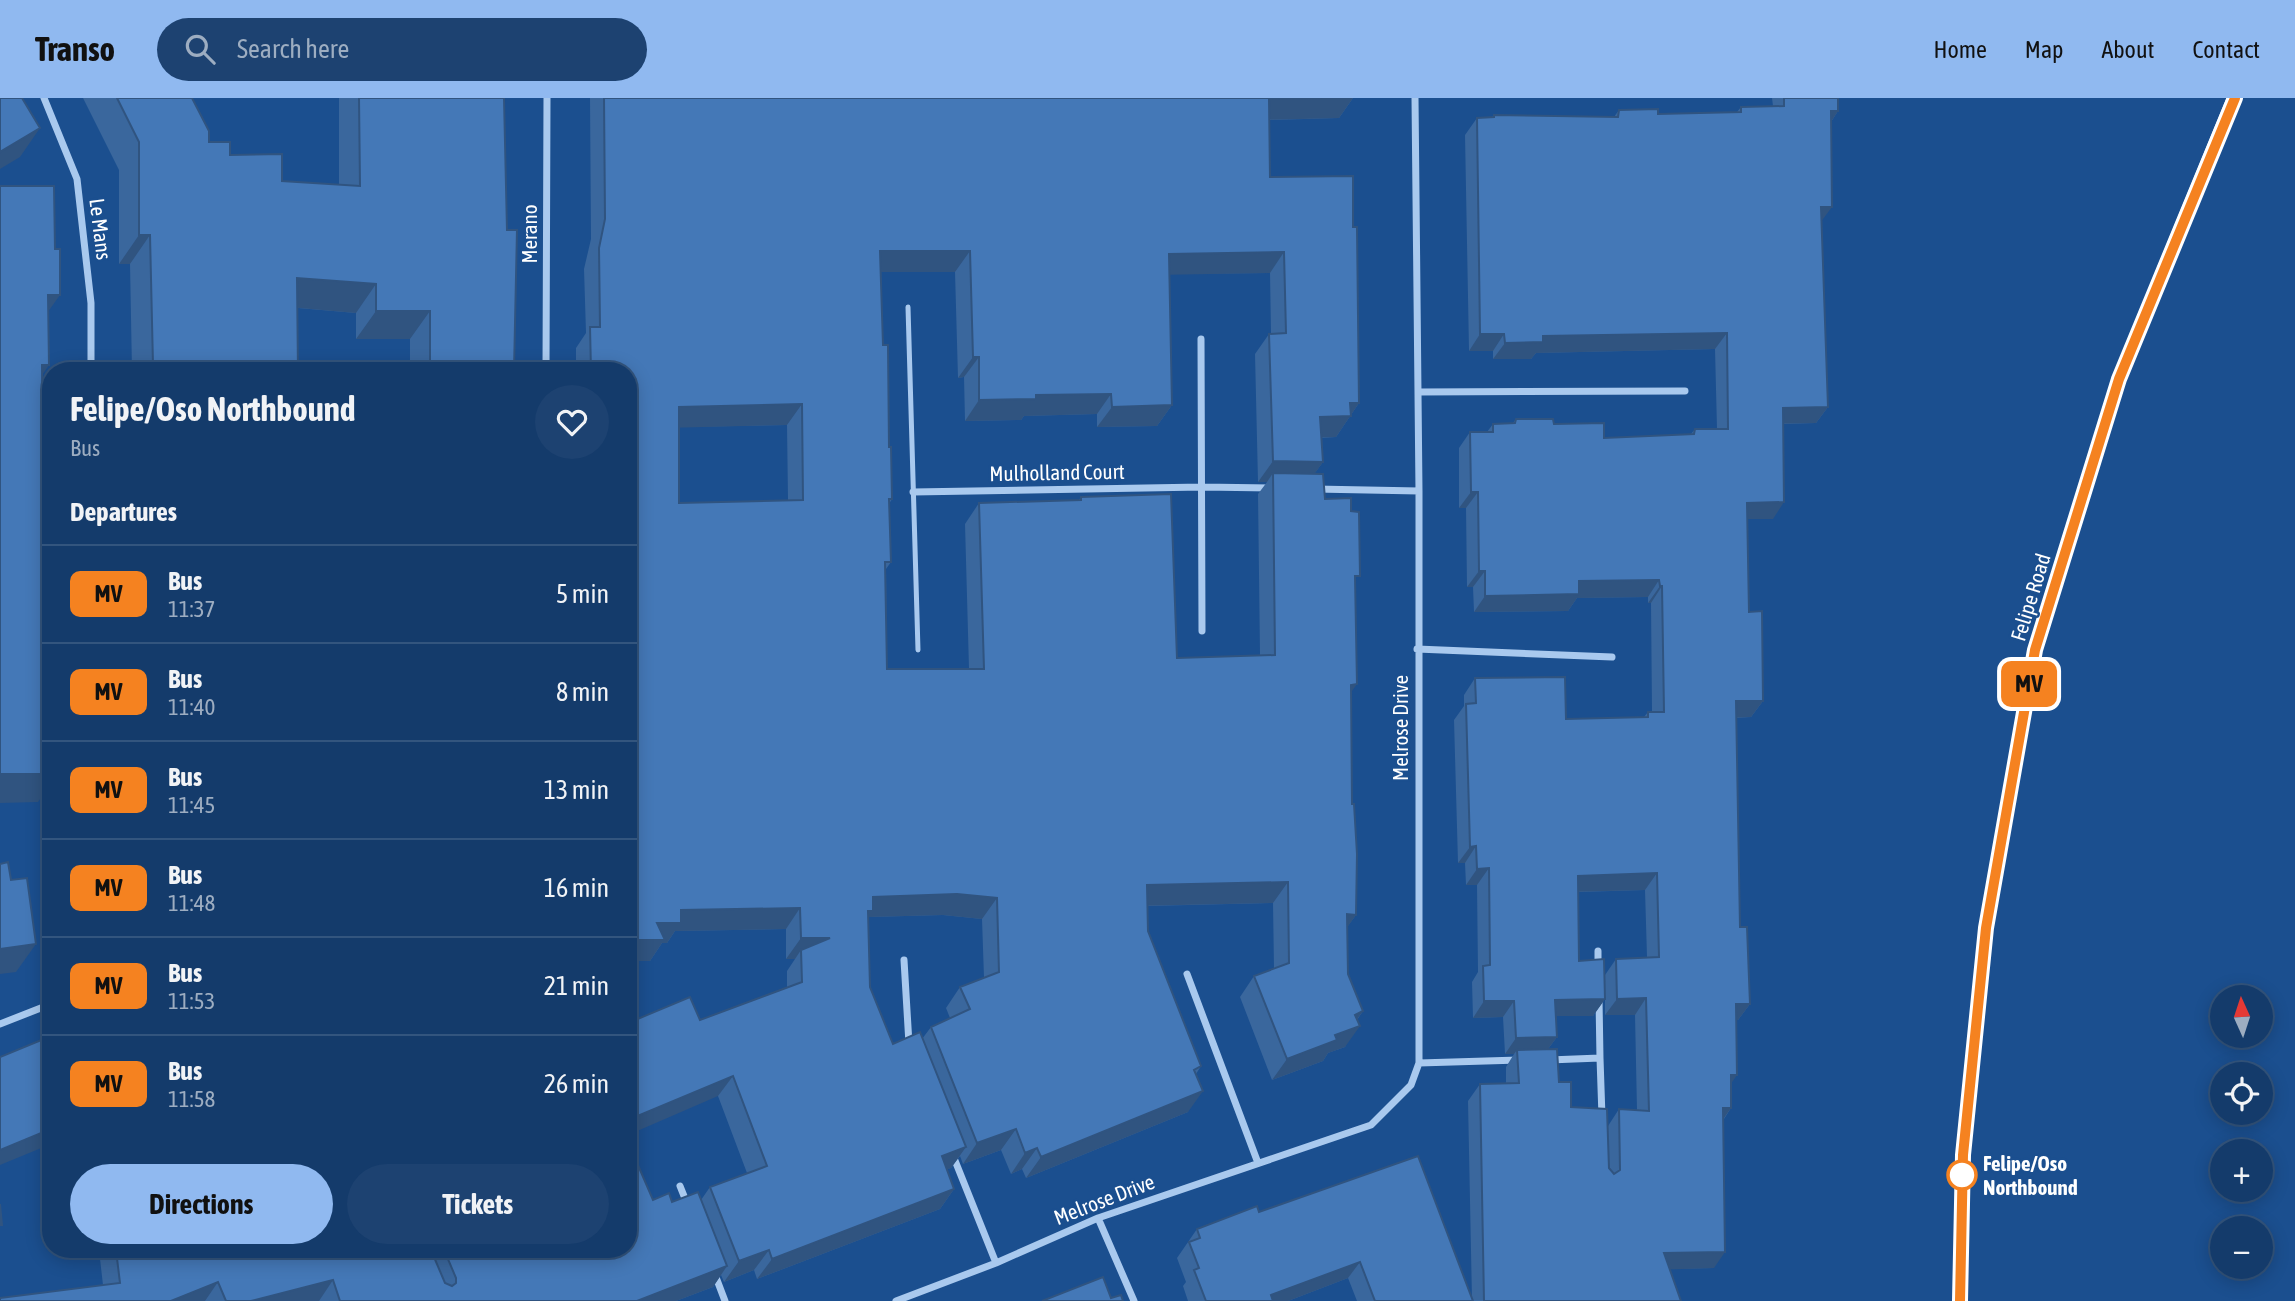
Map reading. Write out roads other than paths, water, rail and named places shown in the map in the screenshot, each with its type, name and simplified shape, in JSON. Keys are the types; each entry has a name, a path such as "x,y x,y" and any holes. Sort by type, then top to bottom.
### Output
{"main road":[{"name":"Felipe Road","path":"1960,1301 1963,1155 1986,928 2035,650 2119,379 2235,98"}],"street":[{"name":"Le Mans","path":"44,98 76,179 91,303 91,362"},
{"name":"Merano","path":"546,362 547,98"},
{"name":"Melrose Drive","path":"896,1301 996,1263 1098,1217 1371,1125 1411,1085 1419,1063 1419,491 1415,98"},
{"path":"1201,339 1202,631"},
{"path":"1418,393 1685,391"},
{"name":"Mulholland Court","path":"913,492 1202,486 1284,488"},
{"path":"1311,489 1419,491"},
{"path":"1417,649 1612,657"},
{"path":"1598,951 1598,978"},
{"path":"904,960 910,1049"},
{"path":"1187,974 1258,1163"},
{"path":"1599,991 1602,1128"},
{"path":"0,1024 42,1008"},
{"path":"1545,1060 1600,1058"},
{"path":"1419,1063 1531,1060"},
{"path":"950,1149 996,1263"},
{"path":"680,1186 690,1212"},
{"path":"1098,1217 1134,1301"},
{"path":"710,1263 725,1301"}],"lane":[{"path":"908,307 918,650"}],"place":[{"name":"Felipe/Oso Northbound","path":"1962,1175"}]}
